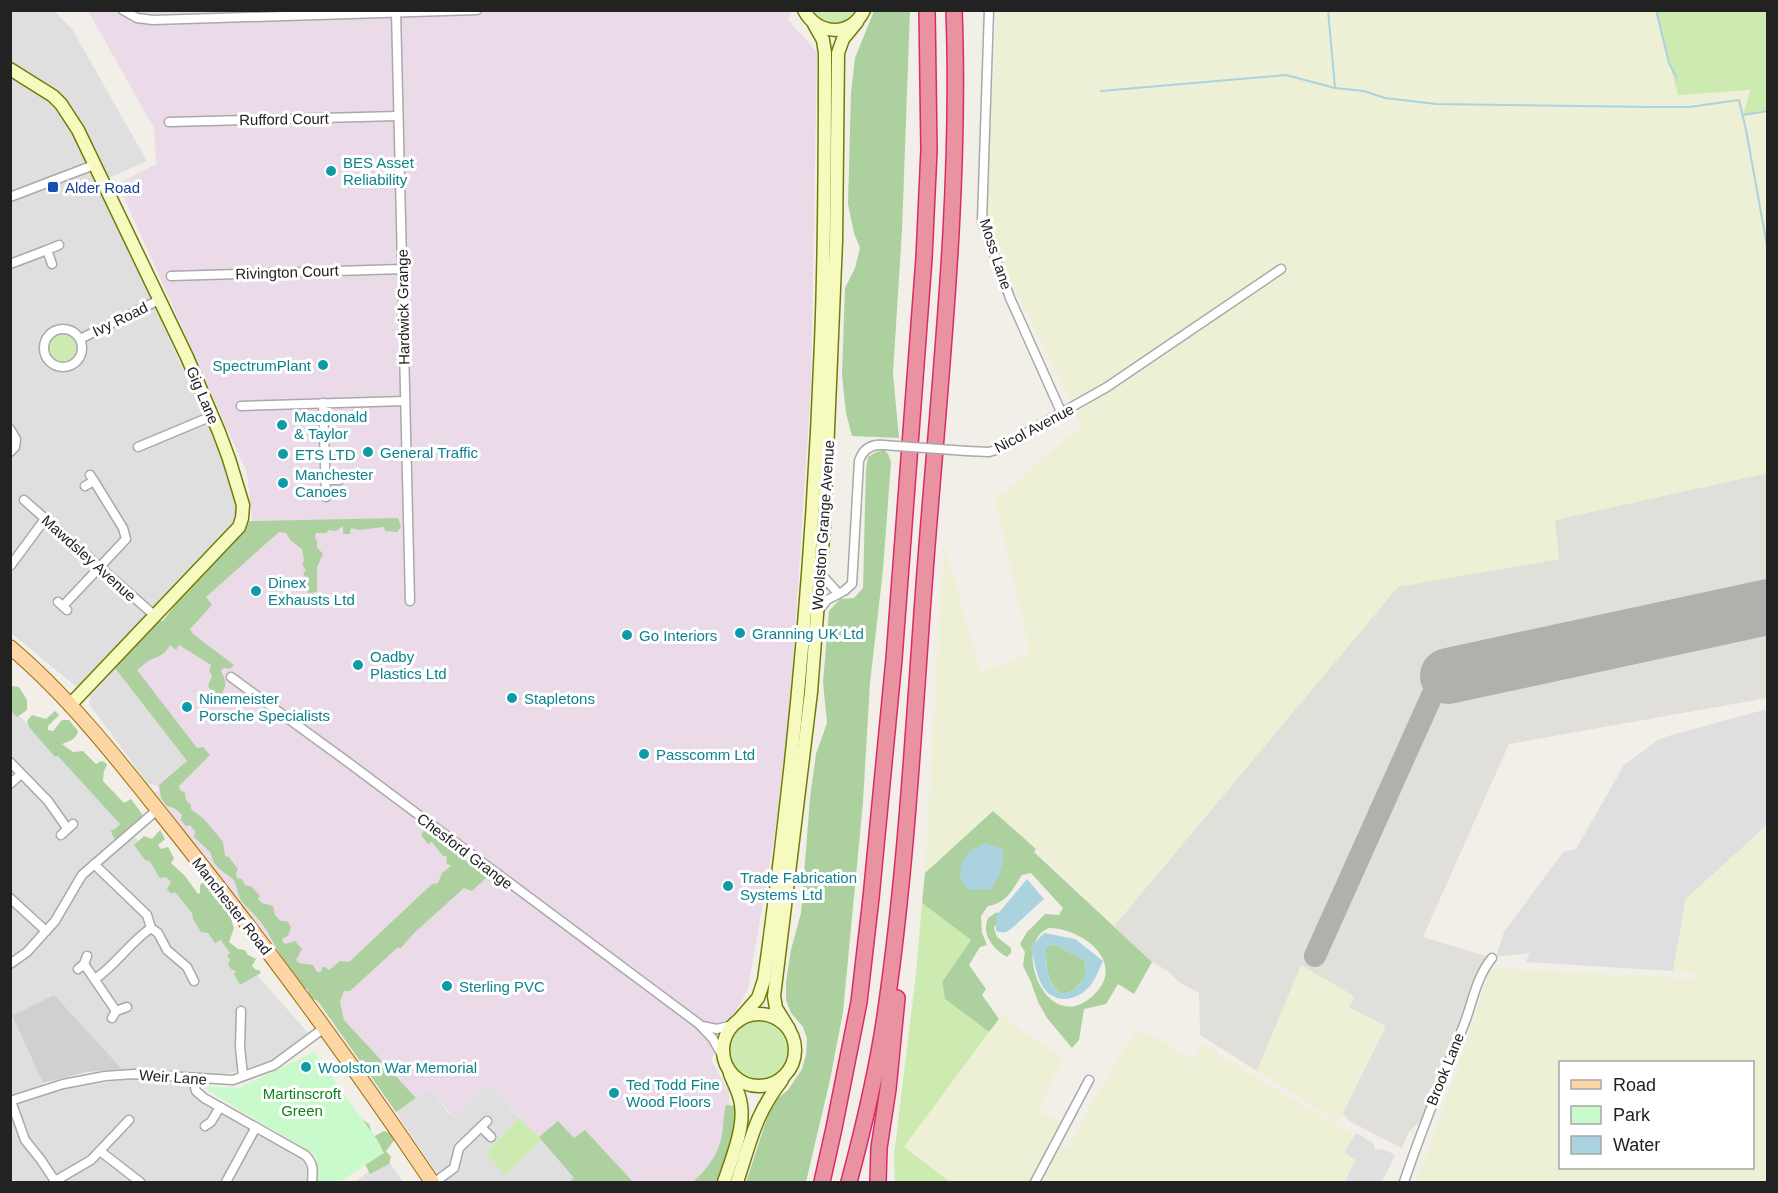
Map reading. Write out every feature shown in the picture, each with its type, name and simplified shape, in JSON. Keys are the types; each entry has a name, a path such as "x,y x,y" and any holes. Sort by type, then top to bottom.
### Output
{"highway":[{"path":"822,1182 859,1002 894,659 924,258 928,150 927,10"},
{"path":"849,1182 864,1127 886,1011 899,897 948,264 954,167 954,10"},
{"path":"878,1182 879,1148 888,1089 901,962 899,897"}],"main road":[{"name":"Woolston Grange Avenue","path":"789,1029 776,1008 774,996 809,714 820,573 836,241 837,61 843,39 864,10"},
{"path":"809,18 831,31 840,30 857,22"},
{"name":"Woolston Grange Avenue","path":"735,1023 758,998 764,980 788,788 806,598 821,342 825,214 825,53 823,40 809,18"},
{"name":"Gig Lane","path":"10,69 53,96 78,130 212,416 229,459 243,505 242,518 238,526 70,705"},
{"name":"Manchester Road","path":"10,647 70,705 227,897 434,1182"},
{"path":"724,1182 742,1112 739,1095 724,1061 724,1040 735,1023 748,1016 759,1014 770,1016 789,1029 795,1045 794,1062 768,1099 758,1118 737,1182"},
{"path":"724,1061 732,1074 741,1082 752,1086 763,1087 784,1077"}],"street":[{"path":"123,10 137,18 153,20 477,10"},
{"path":"796,10 809,18"},
{"name":"Moss Lane","path":"989,10 982,221 1010,298 1062,414"},
{"name":"Hardwick Grange","path":"396,11 410,601"},
{"name":"Rufford Court","path":"169,122 398,116"},
{"path":"10,197 94,165"},
{"path":"10,264 59,245"},
{"path":"47,250 52,264"},
{"name":"Rivington Court","path":"171,276 402,269"},
{"name":"Nicol Avenue","path":"817,612 827,600 849,588 854,579 859,461 867,448 875,444 967,451 996,450 1107,387 1281,269"},
{"name":"Ivy Road","path":"80,339 159,300"},
{"name":"Ivy Road","path":"70,330 80,339 82,351 76,362 71,365 59,367 49,361 45,355 45,343 52,332 70,330"},
{"path":"241,406 405,401"},
{"path":"323,404 326,497"},
{"path":"138,447 212,416"},
{"path":"10,429 16,439 15,447 10,452"},
{"path":"63,606 99,566 122,545 126,536 92,478 85,486"},
{"path":"326,480 339,480"},
{"name":"Mawdsley Avenue","path":"24,500 154,615"},
{"path":"12,566 45,519"},
{"path":"820,573 838,593"},
{"name":"Chesford Grange","path":"231,677 699,1024 713,1039 724,1061"},
{"path":"10,762 32,782 67,829"},
{"path":"10,784 21,774"},
{"path":"10,964 27,952 46,931 60,913 77,882 94,864 157,810"},
{"path":"94,864 147,915 151,928 158,933 167,950 187,968 194,982"},
{"path":"10,898 46,931"},
{"path":"95,979 117,962 134,940 151,928"},
{"name":"Brook Lane","path":"1404,1182 1424,1122 1466,1019 1481,975 1492,958"},
{"path":"83,963 95,979 114,1014 127,1007"},
{"path":"241,1011 240,1047 243,1076"},
{"path":"699,1024 717,1029 735,1023"},
{"name":"Weir Lane","path":"11,1101 85,1079 134,1074 233,1080 259,1072 281,1061 324,1028"},
{"path":"194,1078 196,1091 305,1155 311,1161 312,1182"},
{"path":"1035,1182 1089,1080"},
{"path":"11,1101 25,1140 42,1160 54,1182 84,1165 129,1120"},
{"path":"205,1126 211,1122 220,1107"},
{"path":"434,1182 454,1168 459,1148 484,1124 491,1137"},
{"path":"226,1182 256,1127"},
{"path":"100,1151 140,1182"}],"shaded area":[{"path":"54,11 72,29 147,161 97,181 220,450 238,503 234,522 79,689 11,633 11,13"},
{"path":"88,11 791,11 788,20 817,52 811,387 790,706 774,840 748,989 711,1060 729,1091 730,1131 712,1182 569,1182 574,1178 489,1084 455,1119 430,1089 396,1112 330,1020 155,793 159,789 156,785 187,761 115,668 253,528 247,473 118,184 156,164 154,128"},
{"path":"1767,473 1767,698 1509,744 1423,937 1486,956 1464,1019 1424,1117 1408,1133 1402,1148 1349,1121 1343,1113 1385,1026 1348,1007 1354,997 1301,966 1257,1071 1200,1035 1199,993 1179,982 1168,971 1152,962 1114,926 1398,586 1558,559 1554,520"},
{"path":"115,668 187,761 156,785 148,784 89,704 90,695"},
{"path":"10,707 54,750 148,851 309,1034 278,1060 252,1069 211,1076 122,1069 54,995 12,1017 44,1085 11,1098"},
{"path":"1767,709 1767,825 1686,899 1673,971 1526,962 1530,953 1496,957 1504,932 1563,852 1576,849 1624,765 1658,740 1668,736"},
{"path":"54,995 122,1069 87,1072 43,1083 12,1016"},
{"path":"132,1078 186,1082 198,1100 306,1160 310,1176 308,1182 11,1182 11,1105 60,1090"},
{"path":"489,1084 519,1118 486,1153 506,1174 542,1140 574,1178 569,1182 442,1182 396,1112 430,1089 449,1114"},
{"path":"1356,1133 1373,1143 1375,1150 1383,1149 1395,1155 1382,1182 1345,1182 1355,1160 1344,1153"},
{"path":"387,1159 403,1182 354,1182"}],"green space":[{"path":"809,11 857,11 839,23 827,23"},
{"path":"874,11 910,11 902,231 893,373 899,438 852,436 846,413 842,375 845,288 855,268 860,248 854,233 848,204 851,92 855,58"},
{"path":"997,11 1656,11 1750,89 1743,115 1768,110 1767,473 1555,520 1559,559 1398,587 1114,926 1036,849 993,812 925,873 944,545 981,673 1030,653 995,500 1082,425 1000,257 986,211"},
{"path":"1656,11 1767,11 1767,110 1743,115 1750,90 1678,95"},
{"path":"63,332 74,337 79,348 74,359 63,364 52,359 47,348 52,337"},
{"path":"884,450 891,462 843,1012 806,1182 746,1182 770,1109 788,1090 802,1069 806,1055 807,1039 803,1027 791,1013 786,1000 786,982 791,950 801,913 810,798 816,754 827,723 823,682 829,611 840,599 854,598 863,588 866,468 868,457"},
{"path":"398,518 401,527 397,532 385,531 384,527 359,530 351,528 350,534 343,534 343,526 336,531 316,533 317,547 323,554 317,567 317,592 308,593 306,588 308,582 303,573 306,570 302,565 304,560 302,549 290,540 286,533 279,532 206,597 212,605 190,629 193,634 234,665 230,669 223,668 221,671 225,684 220,696 215,695 208,686 212,676 209,671 211,665 179,645 176,650 170,645 164,653 137,670 197,748 203,747 210,755 179,786 180,790 185,793 191,809 204,819 223,842 225,856 229,857 238,869 237,878 242,879 245,885 252,887 260,896 258,899 262,903 273,906 275,915 281,921 287,921 291,927 288,936 282,941 285,944 295,941 302,949 296,960 299,963 313,965 317,972 321,972 322,967 329,970 340,961 349,962 432,884 438,883 442,873 451,866 446,863 447,856 443,856 432,842 428,844 421,835 426,826 434,835 442,838 444,843 450,843 452,848 462,852 465,860 487,877 472,891 464,888 414,933 401,948 397,948 350,991 344,991 340,1002 344,1020 416,1098 396,1112 318,1001 309,997 308,989 302,988 297,981 264,927 241,900 234,880 216,866 211,853 194,837 195,831 181,820 182,815 167,806 161,798 159,785 187,761 115,668 127,649 155,621 163,621 175,605 177,598 250,521"},
{"path":"11,686 19,687 27,700 27,710 17,717 11,711"},
{"path":"55,711 59,715 48,726 48,730 53,731 62,720 69,720 78,731 74,738 62,744 73,752 83,751 96,764 101,761 105,762 107,765 103,781 124,803 131,799 142,814 143,820 138,827 133,826 120,840 116,840 111,830 120,824 29,727 27,721 32,715 46,719"},
{"path":"993,811 1036,849 1034,852 1152,962 1134,994 1118,984 1106,1004 1084,1009 1079,1040 1072,1048 1047,1018 1038,1002 1023,966 1025,952 1020,944 1027,932 1045,914 1059,915 1063,908 1031,873 1022,875 1004,899 988,906 981,916 982,933 987,945 980,947 969,965 986,989 982,995 999,1019 989,1032 945,999 942,982 971,940 922,903 925,873","holes":["1049,928 1063,930 1089,942 1099,952 1104,963 1105,975 1101,987 1089,999 1073,1006 1059,1004 1047,995 1038,982 1033,966 1033,950 1038,937"]},
{"path":"1767,825 1767,1182 1416,1182 1464,1051 1490,968 1700,979 1701,973 1673,971 1686,899"},
{"path":"160,830 165,839 158,845 161,849 168,847 174,858 171,863 185,876 198,894 200,885 207,878 233,916 231,919 234,928 229,942 256,959 252,966 261,973 240,985 234,974 236,971 228,965 230,960 227,956 230,953 221,940 215,943 208,933 201,932 192,913 175,892 171,894 167,889 171,882 166,877 160,878 151,863 145,860 134,845 144,836 152,839"},
{"path":"922,903 971,940 942,982 945,999 989,1032 904,1147 950,1182 895,1182 894,1155 916,974"},
{"path":"997,912 1000,917 994,928 997,937 1011,948 1011,953 1007,957 997,950 987,935 988,918"},
{"path":"1055,944 1085,961 1086,976 1073,991 1061,994 1052,984 1047,967 1046,947"},
{"path":"1301,965 1354,996 1349,1008 1386,1026 1338,1122 1257,1071"},
{"path":"1003,1014 1027,1035 1063,1057 1038,1111 1063,1123 1031,1182 950,1182 904,1147"},
{"path":"760,1019 782,1028 791,1050 782,1072 760,1081 738,1072 729,1050 738,1028"},
{"path":"1135,1031 1154,1036 1193,1060 1203,1044 1355,1135 1344,1152 1355,1160 1345,1182 1038,1182 1059,1145 1068,1149 1092,1103"},
{"name":"Martinscroft Green","path":"314,1052 378,1141 384,1153 339,1182 317,1182 316,1156 200,1086 239,1088"},
{"path":"726,1105 735,1106 736,1116 731,1145 718,1182 693,1182 708,1166 718,1148"},
{"path":"358,1117 369,1124 373,1137 384,1131 393,1134 395,1139 386,1151 391,1157 389,1164 370,1174 363,1160"},
{"path":"519,1118 542,1140 505,1175 486,1153"},
{"path":"558,1121 574,1138 585,1130 633,1182 569,1182 574,1178 539,1137"}],"water":[{"path":"984,843 1003,849 1001,870 992,889 969,890 960,879 963,861 968,853"},
{"path":"1027,879 1044,899 1008,931 996,931 996,916"},
{"path":"1044,933 1075,939 1103,961 1094,980 1085,991 1073,998 1060,999 1048,993 1043,987 1031,947","holes":["1055,944 1085,961 1086,976 1073,991 1061,994 1050,979 1046,947"]}],"waterway":[{"path":"1328,10 1335,88"},
{"path":"1656,10 1669,63 1677,78"},
{"path":"1101,91 1286,75 1335,88 1364,91 1385,98 1436,104 1689,107 1739,100 1768,251"},
{"path":"1743,115 1768,111"}],"taxiway":[{"path":"1315,956 1439,680 1448,676"}],"runway":[{"path":"1448,676 1768,607"}],"place":[{"name":"BES Asset Reliability","path":"331,171"},
{"name":"Alder Road","path":"53,187"},
{"name":"SpectrumPlant","path":"323,365"},
{"name":"Macdonald & Taylor","path":"282,425"},
{"name":"General Traffic","path":"368,452"},
{"name":"ETS LTD","path":"283,454"},
{"name":"Manchester Canoes","path":"283,483"},
{"name":"Dinex Exhausts Ltd","path":"256,591"},
{"name":"Granning UK Ltd","path":"740,633"},
{"name":"Go Interiors","path":"627,635"},
{"name":"Oadby Plastics Ltd","path":"358,665"},
{"name":"Stapletons","path":"512,698"},
{"name":"Ninemeister Porsche Specialists","path":"187,707"},
{"name":"Passcomm Ltd","path":"644,754"},
{"name":"Trade Fabrication Systems Ltd","path":"728,886"},
{"name":"Sterling PVC","path":"447,986"},
{"name":"Woolston War Memorial","path":"306,1067"},
{"name":"Ted Todd Fine Wood Floors","path":"614,1093"}]}
